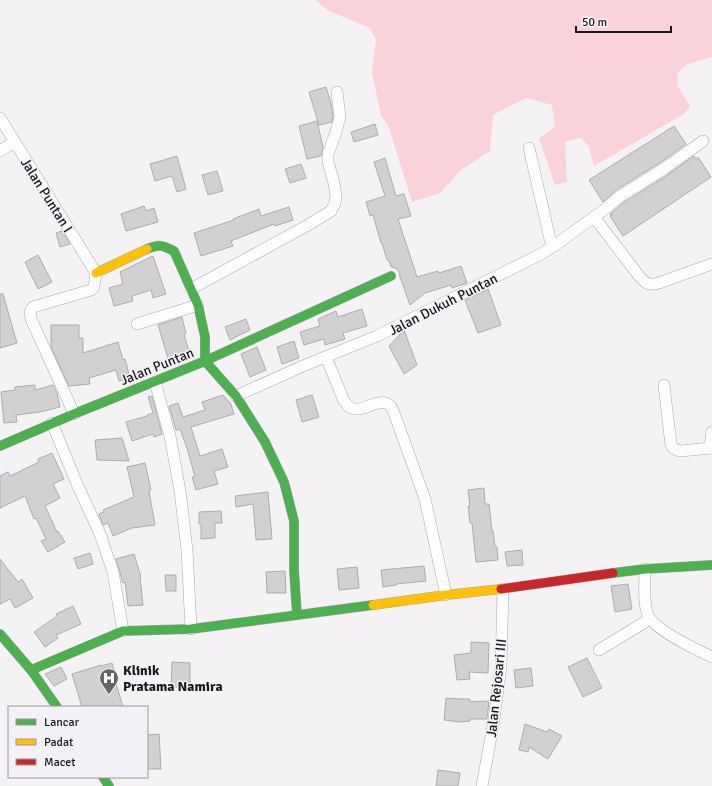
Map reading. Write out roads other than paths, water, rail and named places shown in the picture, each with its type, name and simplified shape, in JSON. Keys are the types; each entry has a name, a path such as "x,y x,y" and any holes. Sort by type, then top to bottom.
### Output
{"street":[{"path":"191,289 308,226 331,211 336,196 328,162 328,154 340,117 337,92"},
{"name":"Jalan Puntan I","path":"0,118 96,272"},
{"name":"Jalan Dukuh Puntan","path":"236,396 303,366 384,333 541,254 620,197 703,141"},
{"path":"0,151 14,142"},
{"path":"529,148 550,239 554,246"},
{"path":"594,217 639,276 644,282 649,284 653,285 712,264"},
{"name":"Jalan Puntan","path":"0,446 52,423 205,361 205,337 198,305 174,251 166,247 158,246 147,249 96,272"},
{"path":"74,414 31,319 30,312 33,307 91,290 94,287 96,272"},
{"path":"296,614 294,521 284,482 265,442 236,396 205,361 391,276"},
{"path":"137,324 198,305"},
{"path":"326,357 344,401 348,406 358,408 383,403 391,406 425,499 446,595"},
{"path":"155,382 170,436 180,490 187,550 191,629"},
{"path":"664,385 671,445 674,449 680,451 711,448 712,432"},
{"path":"52,423 76,484 100,534 112,572 123,631"},
{"path":"31,670 123,631 191,629 296,614 503,589 644,569 712,565"},
{"path":"644,569 646,606 650,619 662,629 693,648 712,657"},
{"name":"Jalan Rejosari III","path":"482,786 494,726 501,667 503,589"},
{"path":"599,650 650,619"},
{"path":"0,634 31,670 56,706"}],"place":[{"name":"Klinik Pratama Namira","path":"109,695"}]}
